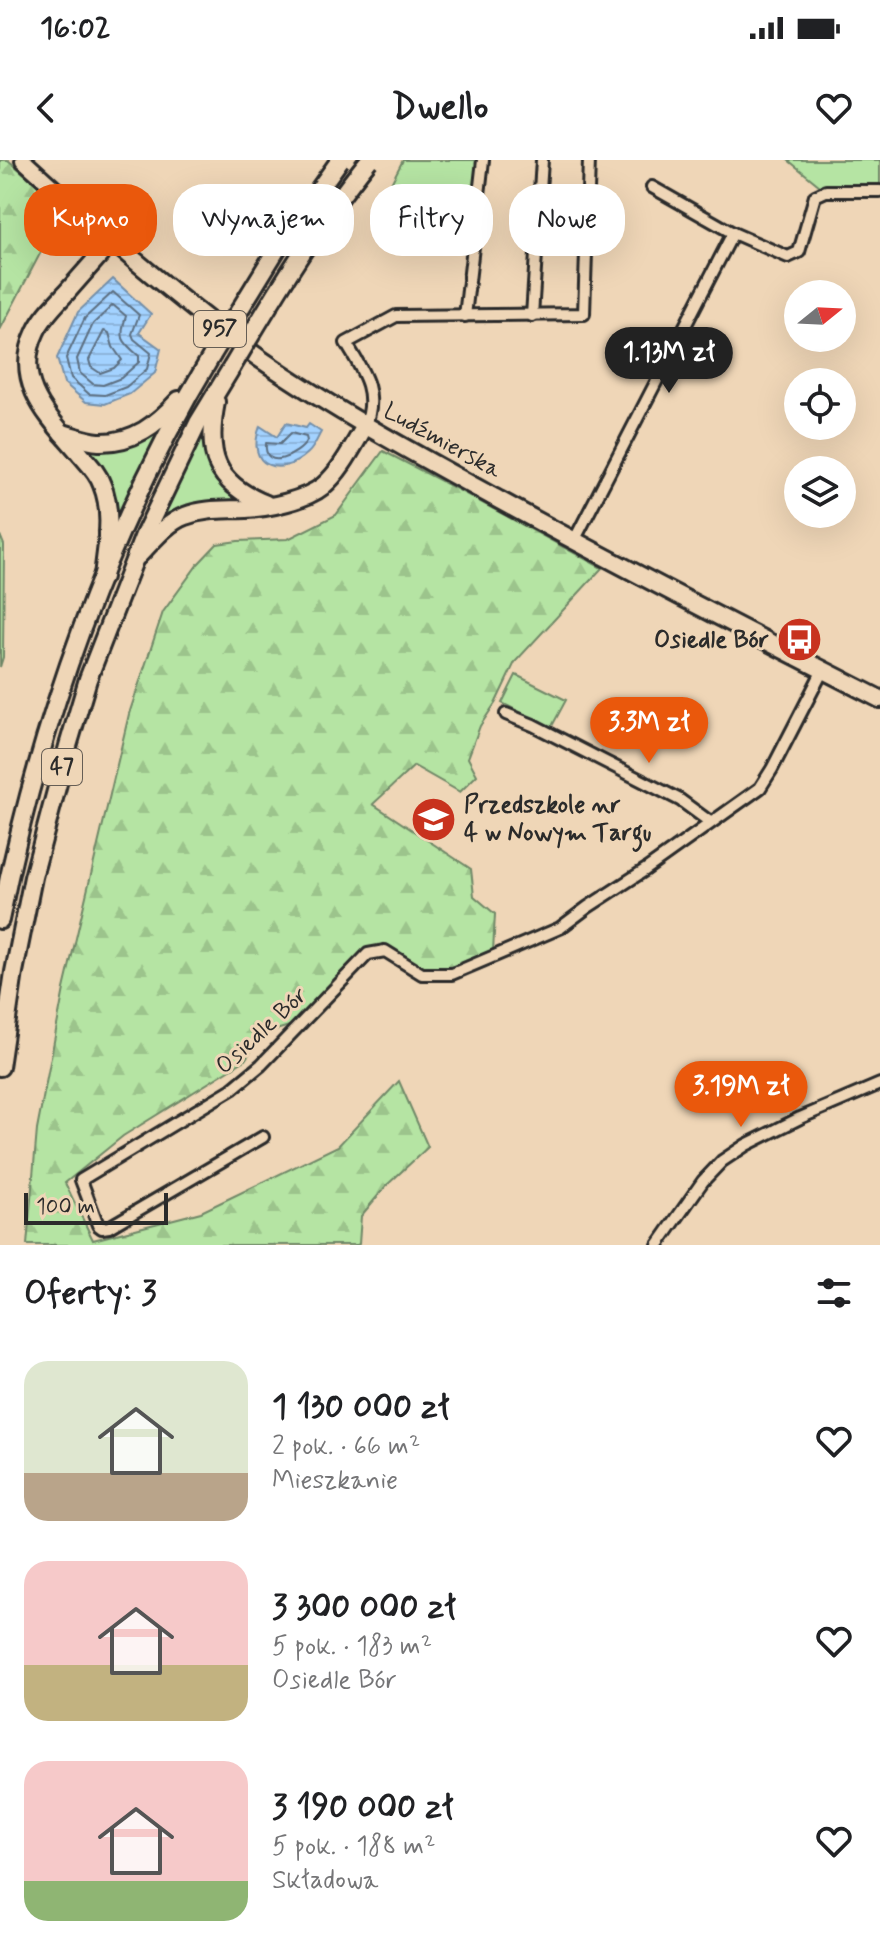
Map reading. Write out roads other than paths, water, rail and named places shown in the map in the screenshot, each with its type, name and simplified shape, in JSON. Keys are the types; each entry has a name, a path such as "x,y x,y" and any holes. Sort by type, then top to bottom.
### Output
{"main road":[{"name":"Ludźmierska","path":"23,160 49,184"},
{"name":"47","path":"0,920 47,731 76,644 146,479 212,355 280,244 340,160"},
{"name":"47","path":"0,1067 21,932 46,827 88,679 132,563 191,437 219,388 294,267 369,160"},
{"path":"99,256 45,316 32,340 28,365 33,391 41,407 96,473 103,486 109,528 103,577"},
{"name":"Ludźmierska","path":"129,256 172,293 257,356 365,426 574,541 880,699"},
{"path":"62,433 96,442 128,438 163,418 197,381"},
{"path":"219,388 211,438 217,464 234,488 267,505"},
{"path":"132,563 168,526 183,516 204,510 257,508 305,497 325,485 335,474 365,426"}],"street":[{"path":"465,316 483,160"},
{"path":"532,316 542,160"},
{"path":"365,426 371,412 372,398 361,368 346,343 396,316 584,314 589,160"},
{"path":"652,187 733,233 788,257 799,252 815,196 826,191 880,191"},
{"path":"574,541 733,233"},
{"name":"Osiedle Bór","path":"263,1137 109,1227 98,1225 81,1180 242,1081 368,954 385,951 422,974 452,974 560,928 760,788 823,670"},
{"path":"506,714 680,800 710,822"},
{"path":"658,1245 703,1181 722,1161 746,1145 800,1118 880,1084"}],"water":[{"path":"113,279 151,314 139,333 161,349 155,373 130,394 105,404 86,402 64,383 57,358 78,312"},
{"path":"286,423 306,428 309,424 321,432 310,451 297,461 287,466 268,465 257,451 260,426 277,437"}],"place":[{"name":"Osiedle Bór","path":"800,640"},
{"name":"Przedszkole nr 4 w Nowym Targu","path":"433,819"}]}
